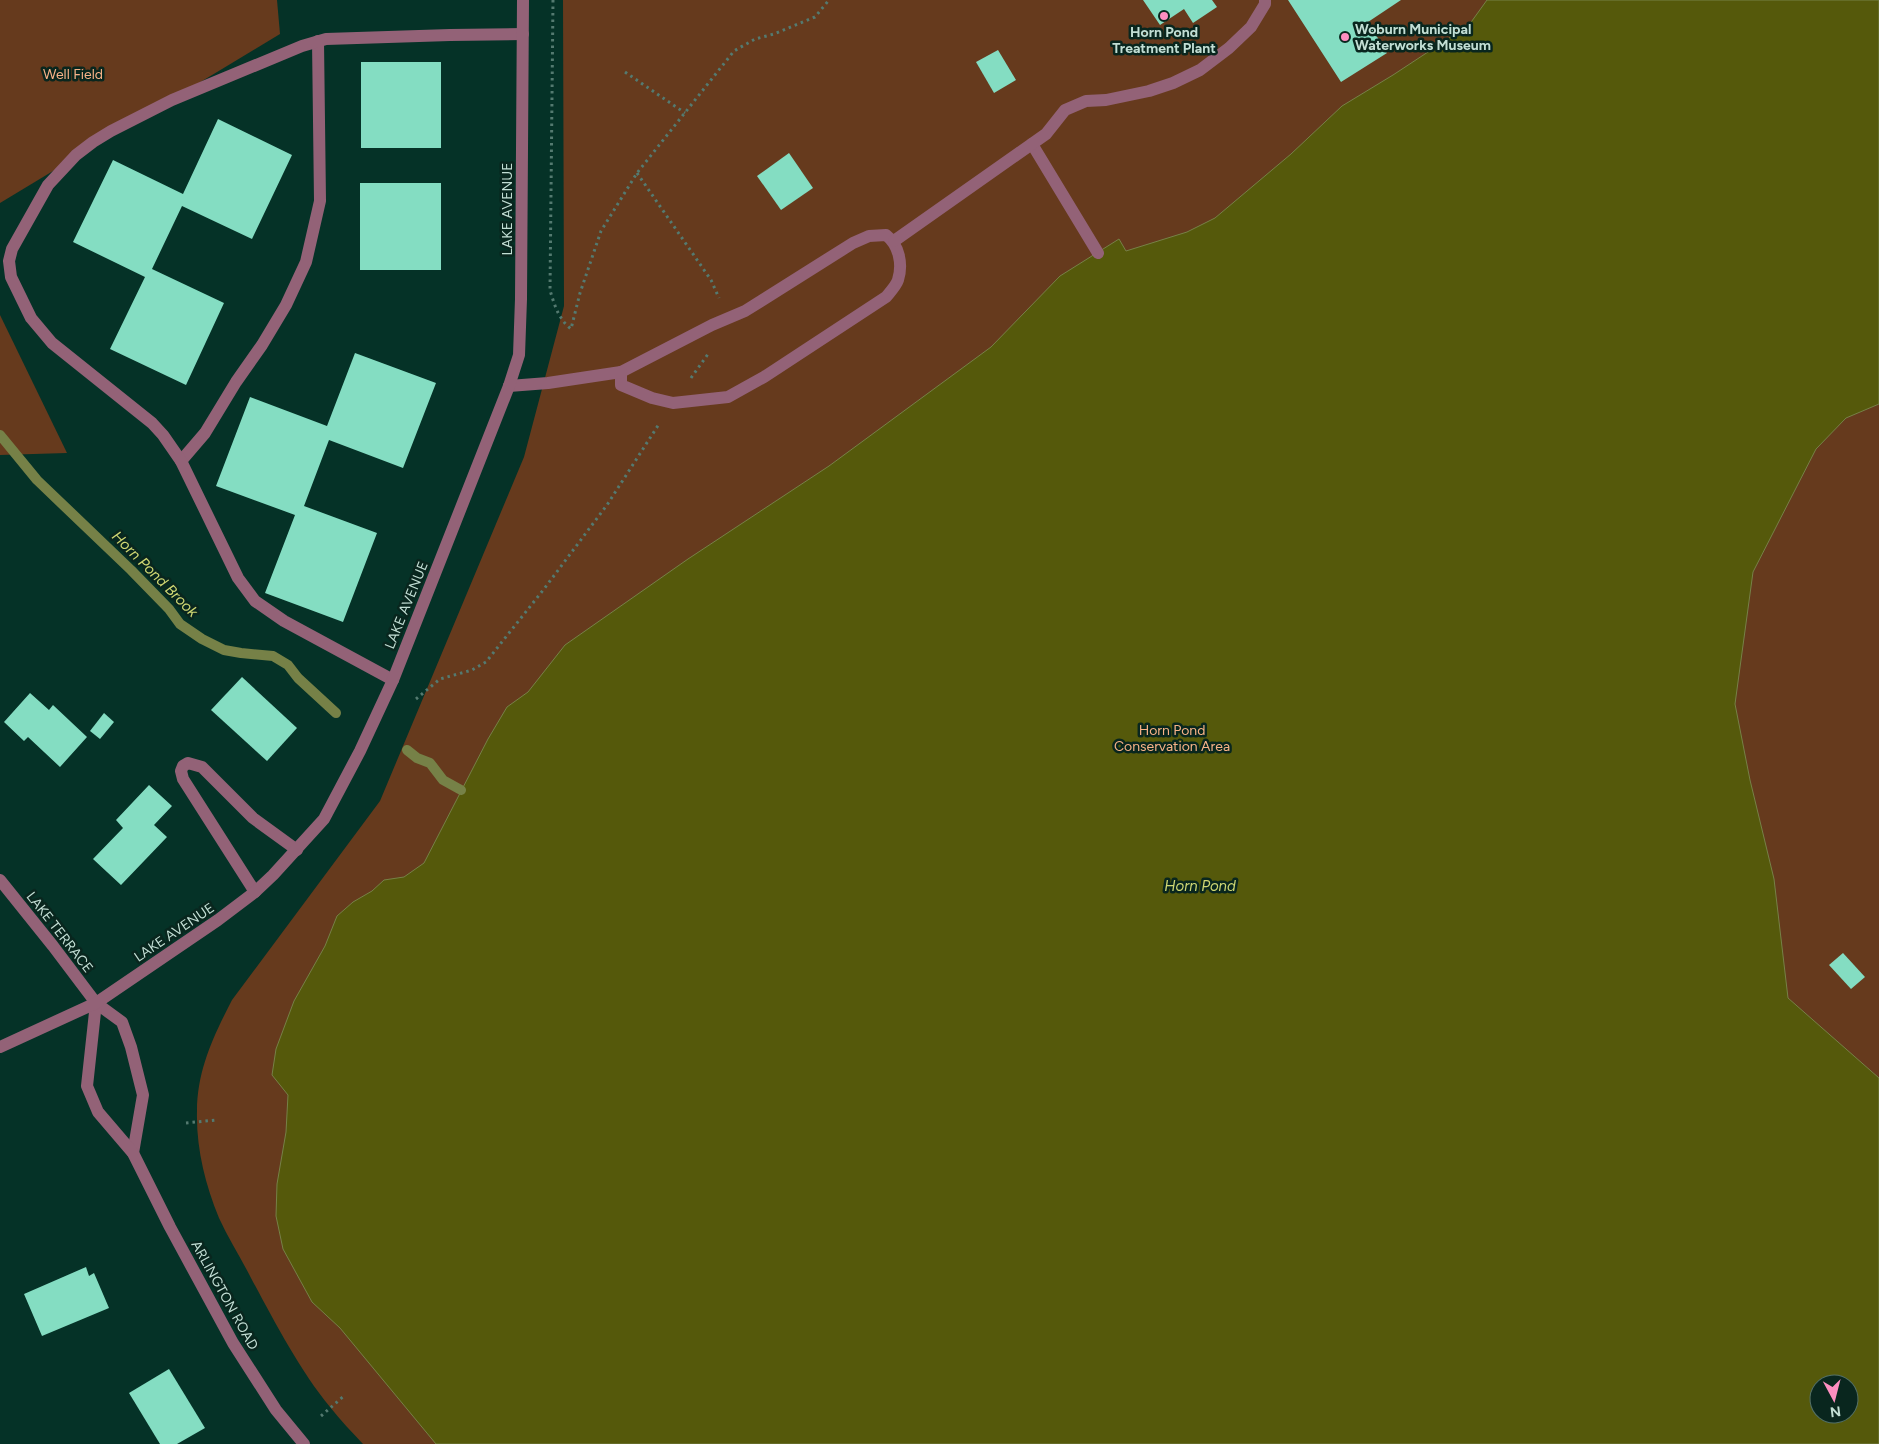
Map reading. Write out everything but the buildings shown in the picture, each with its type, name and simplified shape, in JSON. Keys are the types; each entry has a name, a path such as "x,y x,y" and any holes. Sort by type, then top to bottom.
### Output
{"street":[{"name":"LAKE AVENUE","path":"0,1047 96,1003 218,920 255,892 297,850 324,819 360,751 393,680 510,386 518,355 521,299 523,0"},
{"path":"894,241 1046,134 1066,110 1072,106 1086,100 1106,100 1149,91 1173,83 1200,70 1229,48 1251,27 1265,0"},
{"path":"393,680 284,621 255,601 238,578 181,461 163,435 152,423 52,343 32,318 11,277 9,261 12,249 48,185 62,169 93,142 172,100 318,41 343,37 523,34"},
{"path":"181,461 205,433 236,382 262,345 286,305 306,262 320,200 318,41"},
{"path":"1032,144 1098,253"},
{"path":"510,386 621,372 712,324 745,311 853,243 869,236 886,235 894,241 900,265 898,282 886,297 764,377 728,397 673,403 652,398 621,385 621,372"},
{"path":"255,892 183,779 181,771 183,766 188,763 202,767 253,818 297,850"},
{"name":"LAKE TERRACE","path":"0,880 96,1003"},
{"path":"96,1003 122,1022 132,1048 143,1095 133,1153"},
{"name":"ARLINGTON ROAD","path":"96,1003 86,1086 98,1112 133,1153 170,1227 233,1344 276,1410 304,1444"}],"path":[{"path":"553,0 550,290 553,302 564,324 571,329 580,293 601,231 637,174 734,51 755,39 803,24 815,17 829,0"},
{"path":"625,72 685,114"},
{"path":"416,699 440,679 472,670 486,662 607,505 673,403 712,349 712,324 719,296 706,273 637,174"},
{"path":"186,1122 216,1120"},
{"path":"321,1416 345,1395"}],"green space":[{"name":"Well Field","path":"0,0 277,0 280,34 0,203"},
{"name":"Horn Pond","path":"563,0 1879,0 1879,1444 363,1444 330,1407 308,1377 268,1310 219,1218 206,1179 198,1138 197,1111 200,1081 213,1040 232,1000 380,801 524,457 564,306"},
{"path":"0,315 67,453 0,455"}],"water":[{"name":"Horn Pond","path":"1487,0 1879,0 1879,404 1846,418 1816,449 1753,572 1735,704 1750,780 1774,879 1788,998 1879,1078 1879,1444 436,1444 340,1328 312,1302 283,1249 276,1216 277,1184 286,1132 288,1095 272,1075 276,1049 294,1001 325,946 337,916 384,880 404,877 424,863 488,739 507,707 528,692 565,645 688,559 829,466 991,347 1060,276 1119,239 1126,251 1187,232 1215,218 1291,154 1342,106 1469,25"}],"waterway":[{"name":"Horn Pond Brook","path":"0,435 37,480 131,570 169,609 180,624 202,639 224,650 273,656 288,665 298,678 336,713"},
{"name":"Horn Pond Brook","path":"407,750 417,758 430,763 443,780 461,790"}],"place":[{"name":"Horn Pond Treatment Plant","path":"1164,16"},
{"name":"Woburn Municipal Waterworks Museum","path":"1345,37"}],"park label":[{"name":"Horn Pond Conservation Area","path":"1172,738"}]}
